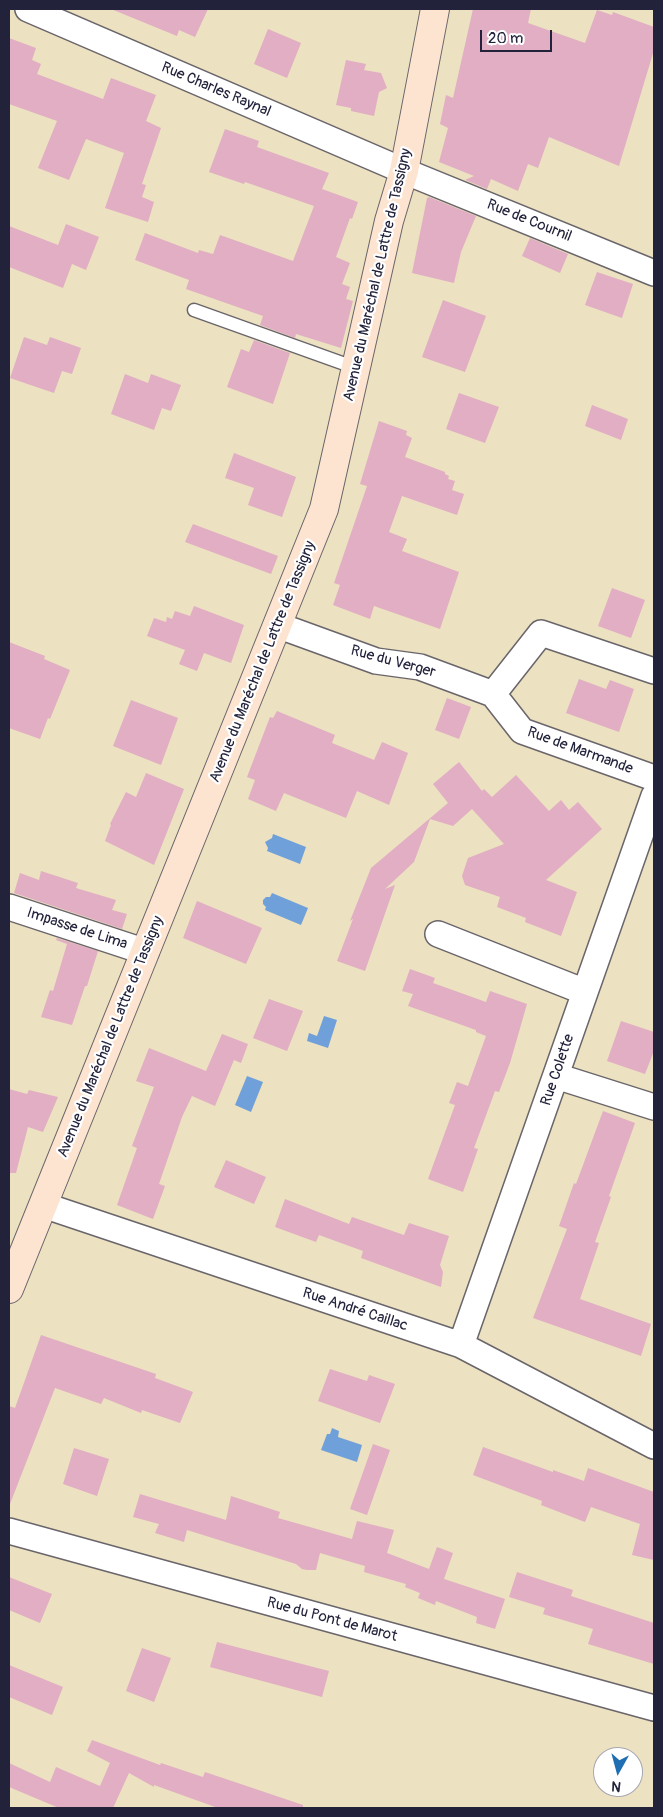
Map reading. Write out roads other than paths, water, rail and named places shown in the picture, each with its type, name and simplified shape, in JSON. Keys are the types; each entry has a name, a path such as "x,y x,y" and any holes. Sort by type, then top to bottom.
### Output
{"main road":[{"name":"Avenue du Maréchal de Lattre de Tassigny","path":"9,1289 324,509 389,221 404,171 435,9"}],"street":[{"name":"Rue Charles Raynal","path":"28,9 404,171"},
{"name":"Rue de Cournil","path":"404,171 654,273"},
{"name":"Rue du Verger","path":"277,625 376,661 420,667 493,694"},
{"path":"493,694 541,633 654,671"},
{"name":"Rue de Marmande","path":"493,694 522,731 654,778"},
{"name":"Rue Colette","path":"461,1345 654,796"},
{"name":"Impasse de Lima","path":"9,907 146,952"},
{"path":"438,934 585,992"},
{"path":"556,1076 654,1107"},
{"name":"Rue André Caillac","path":"43,1205 461,1345 654,1446"},
{"name":"Rue du Pont de Marot","path":"9,1531 654,1708"}],"lane":[{"path":"194,310 356,368"}],"water":[{"path":"273,834 306,847 300,864 267,851 268,848 265,842 272,838"},
{"path":"272,893 308,908 301,925 265,910 266,907 263,904 263,900 266,897 270,897"},
{"path":"324,1016 337,1020 328,1048 307,1041 309,1033 317,1036"},
{"path":"247,1076 263,1082 251,1112 235,1105"},
{"path":"332,1428 339,1431 338,1437 362,1445 357,1462 321,1450 327,1434 330,1434"}]}
